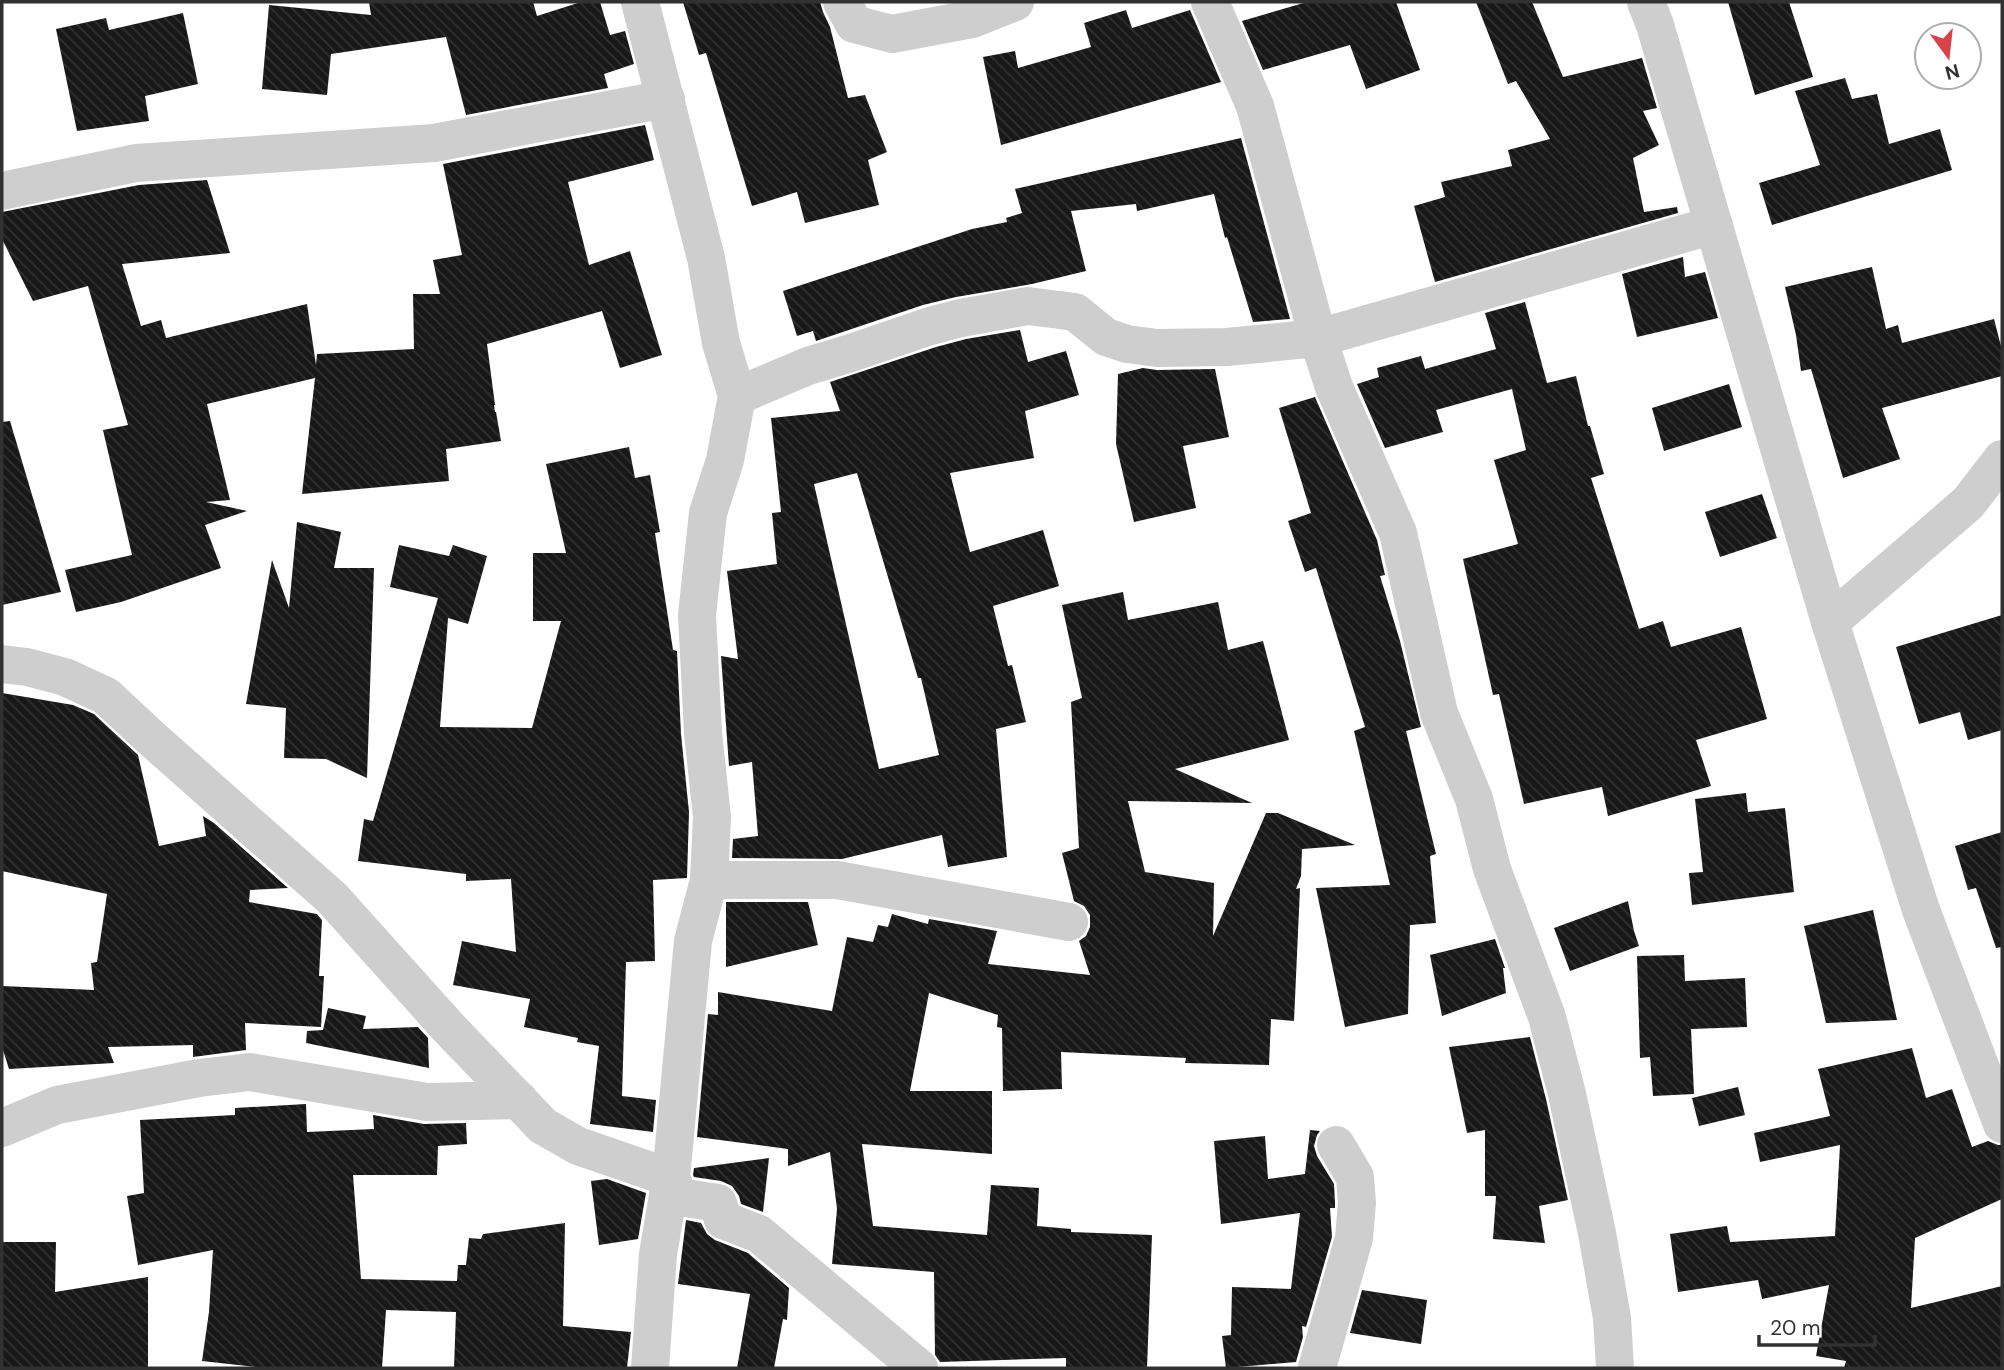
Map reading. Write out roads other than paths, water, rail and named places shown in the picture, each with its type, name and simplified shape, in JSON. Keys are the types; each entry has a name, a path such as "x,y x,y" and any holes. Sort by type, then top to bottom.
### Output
{"street":[{"path":"640,2 706,258 721,343 737,396 725,460 708,513 697,615 703,733 712,817 709,880 693,941 671,1178 659,1254 650,1368"},
{"path":"842,2 854,24 892,34 972,19 1015,2"},
{"path":"1210,2 1255,106 1318,338 1334,387 1398,533 1439,713 1474,799 1492,870 1547,1017 1567,1094 1597,1233 1612,1318 1615,1368"},
{"path":"1646,2 1830,622 1921,909 2002,1124"},
{"path":"2,191 136,163 433,143 666,99"},
{"path":"737,396 808,366 930,326 1028,306 1075,312 1106,337 1127,344 1157,348 1227,347 1318,338 1714,225"},
{"path":"1830,622 1968,503 2002,459"},
{"path":"2,664 27,667 65,677 107,696 332,898 447,1026 543,1126 578,1146 671,1178 679,1197 718,1203 723,1220 759,1234 919,1368"},
{"path":"709,880 837,880 1069,922"},
{"path":"2,1128 57,1105 199,1078 250,1072 427,1102 519,1100"},
{"path":"1317,1368 1354,1238 1357,1203 1355,1177 1336,1144"}]}
